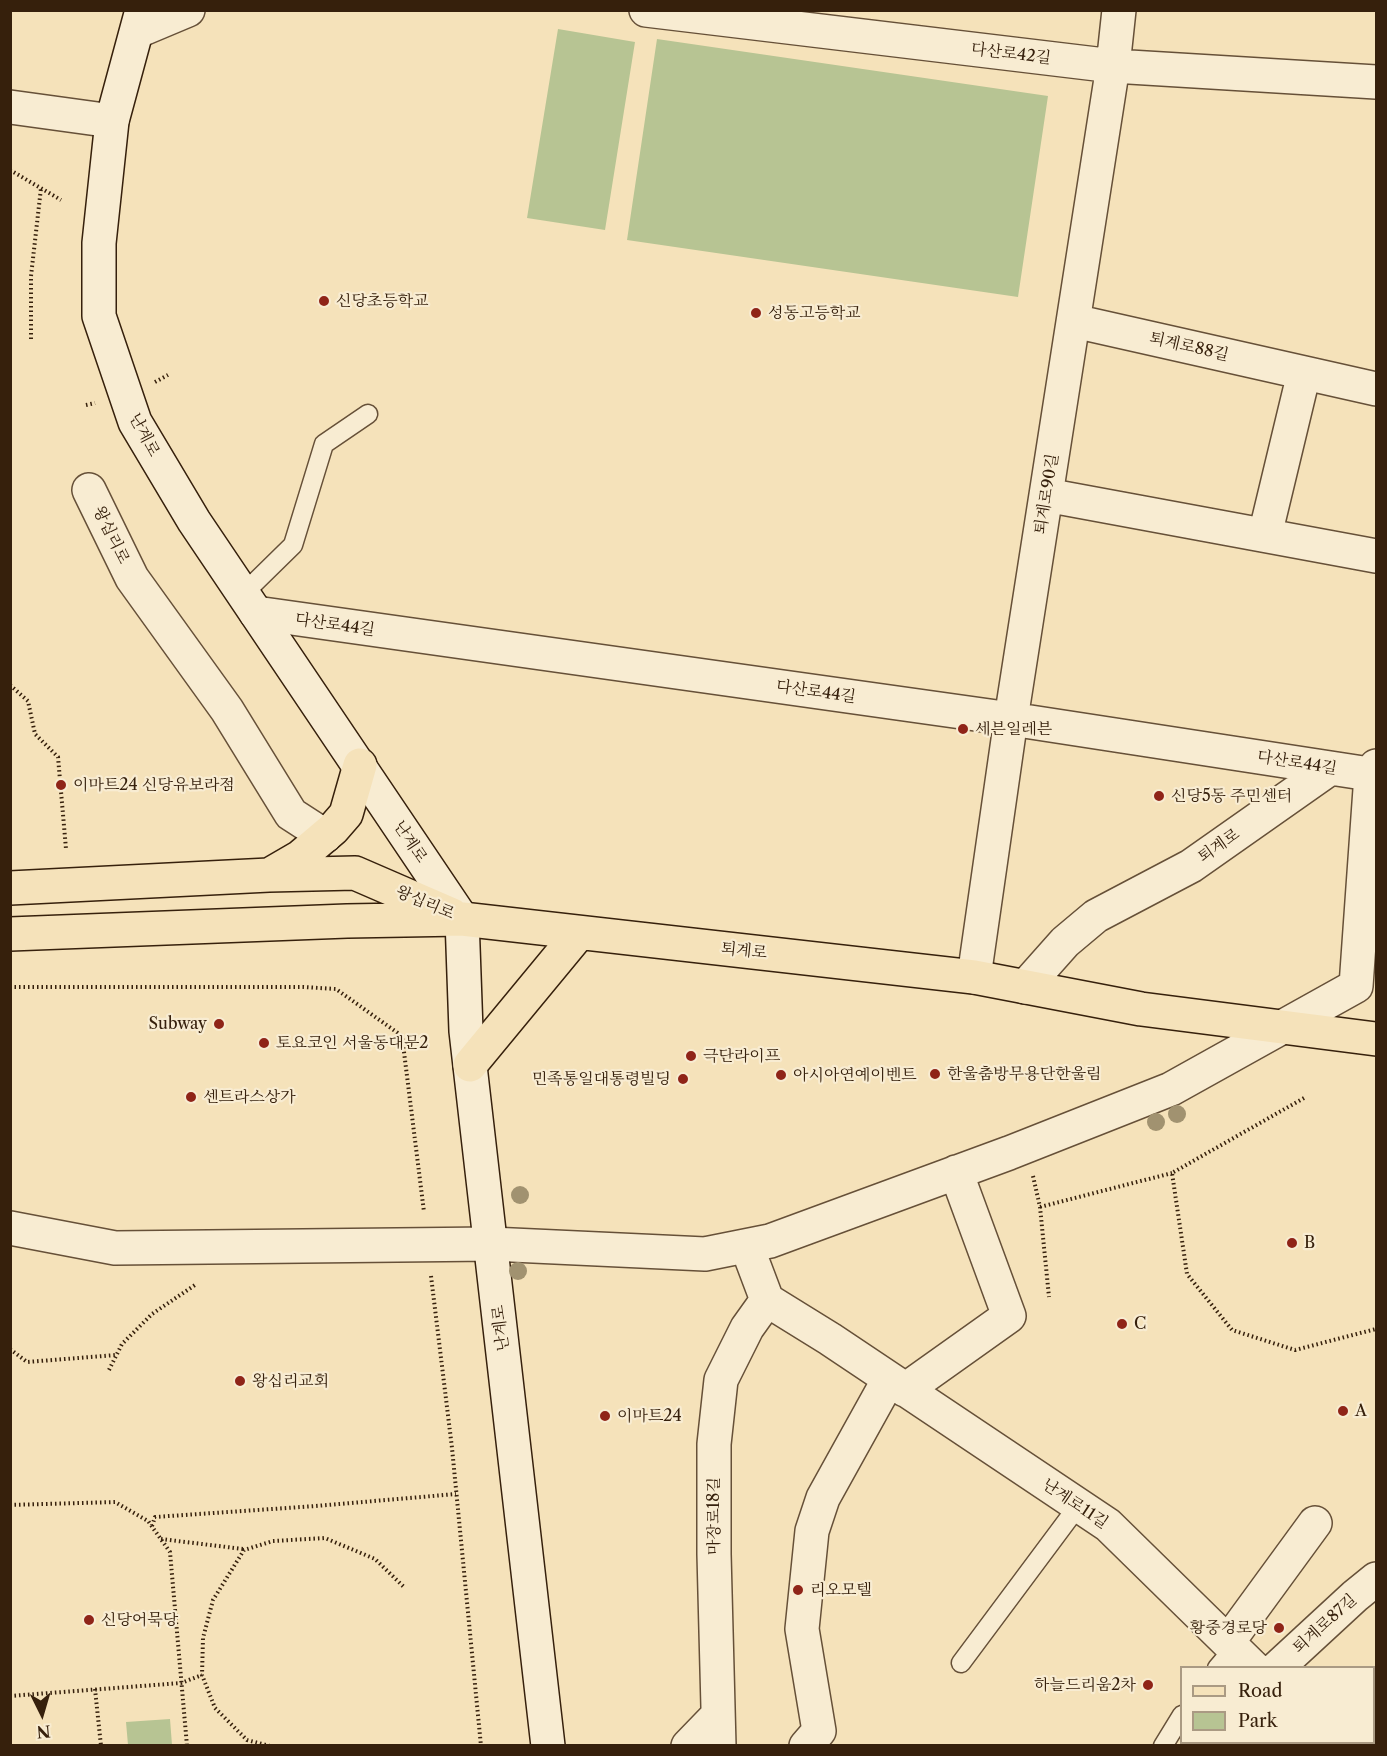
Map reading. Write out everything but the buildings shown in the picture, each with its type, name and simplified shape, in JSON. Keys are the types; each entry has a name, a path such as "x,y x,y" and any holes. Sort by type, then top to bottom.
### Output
{"main road":[{"path":"269,875 300,857 346,814 360,765"},
{"name":"왕십리로","path":"10,888 355,873 462,919"},
{"name":"퇴계로","path":"462,919 974,977 1141,1009 1377,1039"},
{"name":"왕십리로","path":"10,934 325,921 462,919"},
{"path":"470,1065 579,933"}],"street":[{"path":"140,21 188,10"},
{"name":"다산로42길","path":"646,10 1113,66 1377,82"},
{"name":"퇴계로90길","path":"974,977 1011,719 1113,66 1119,10"},
{"name":"난계로","path":"140,21 112,121 99,243 99,316 135,422 194,521 462,919 466,1032 548,1746"},
{"path":"10,107 112,121"},
{"name":"퇴계로88길","path":"1074,321 1377,389"},
{"path":"1265,536 1304,373"},
{"name":"왕십리로","path":"89,490 132,578 226,710 291,814 325,836"},
{"path":"1046,495 1377,556"},
{"name":"다산로44길","path":"249,604 1329,769 1375,772"},
{"name":"퇴계로","path":"1025,987 1065,942 1096,916 1191,866 1329,769"},
{"path":"10,1228 115,1248 490,1244 705,1254 747,1247 770,1240 956,1172 1171,1089 1356,986 1375,772"},
{"path":"806,1746 819,1731 802,1629 812,1531 823,1498 897,1384 1010,1316 956,1172"},
{"path":"747,1247 767,1300"},
{"name":"난계로11길","path":"767,1300 1108,1525 1233,1656 1315,1523"},
{"name":"마장로18길","path":"725,1734 714,1554 714,1444 721,1380 747,1328 767,1300"},
{"name":"퇴계로87길","path":"1279,1666 1355,1596 1376,1580"},
{"path":"688,1746 725,1734"}],"lane":[{"path":"249,604 293,545 324,444 368,414"},
{"path":"961,1663 1078,1506"},
{"path":"1163,1746 1180,1718"}],"path":[{"path":"10,170 61,200"},
{"path":"31,339 31,276 41,188"},
{"path":"10,686 28,701 35,734 58,757 66,849"},
{"path":"1040,1207 1172,1173 1304,1098"},
{"path":"1033,1172 1040,1207 1049,1297"},
{"path":"1172,1173 1187,1274 1232,1330 1295,1350 1377,1329"},
{"path":"109,1370 122,1344 152,1314 195,1285"},
{"path":"10,1349 27,1362 116,1355"},
{"path":"152,1527 155,1517 456,1494"},
{"path":"10,1505 115,1502 148,1521 170,1552 187,1746"},
{"path":"161,1539 244,1550 273,1541 325,1538 375,1559 405,1588"},
{"path":"244,1550 213,1600 203,1638 202,1675 215,1708 247,1740 270,1746"},
{"path":"10,1696 182,1683 202,1675"},
{"path":"95,1689 101,1746"}],"green space":[{"path":"558,29 635,42 605,230 527,218"},
{"path":"657,39 1048,96 1018,297 627,240"},
{"path":"170,1719 172,1745 128,1745 126,1722"}],"place":[{"name":"신당초등학교","path":"324,301"},
{"name":"성동고등학교","path":"756,313"},
{"name":"세븐일레븐","path":"963,729"},
{"name":"이마트24 신당유보라점","path":"61,785"},
{"name":"신당5동 주민센터","path":"1159,796"},
{"name":"Subway","path":"219,1024"},
{"name":"토요코인 서울동대문2","path":"264,1043"},
{"name":"극단라이프","path":"691,1056"},
{"name":"한울춤방무용단한울림","path":"935,1074"},
{"name":"아시아연예이벤트","path":"781,1075"},
{"name":"민족통일대통령빌딩","path":"683,1079"},
{"name":"센트라스상가","path":"191,1097"},
{"name":"B","path":"1292,1243"},
{"name":"C","path":"1122,1324"},
{"name":"왕십리교회","path":"240,1381"},
{"name":"A","path":"1343,1411"},
{"name":"이마트24","path":"605,1416"},
{"name":"리오모텔","path":"798,1590"},
{"name":"신당어묵당","path":"89,1620"},
{"name":"황중경로당","path":"1279,1628"},
{"name":"하늘드리움2차","path":"1148,1685"}]}
